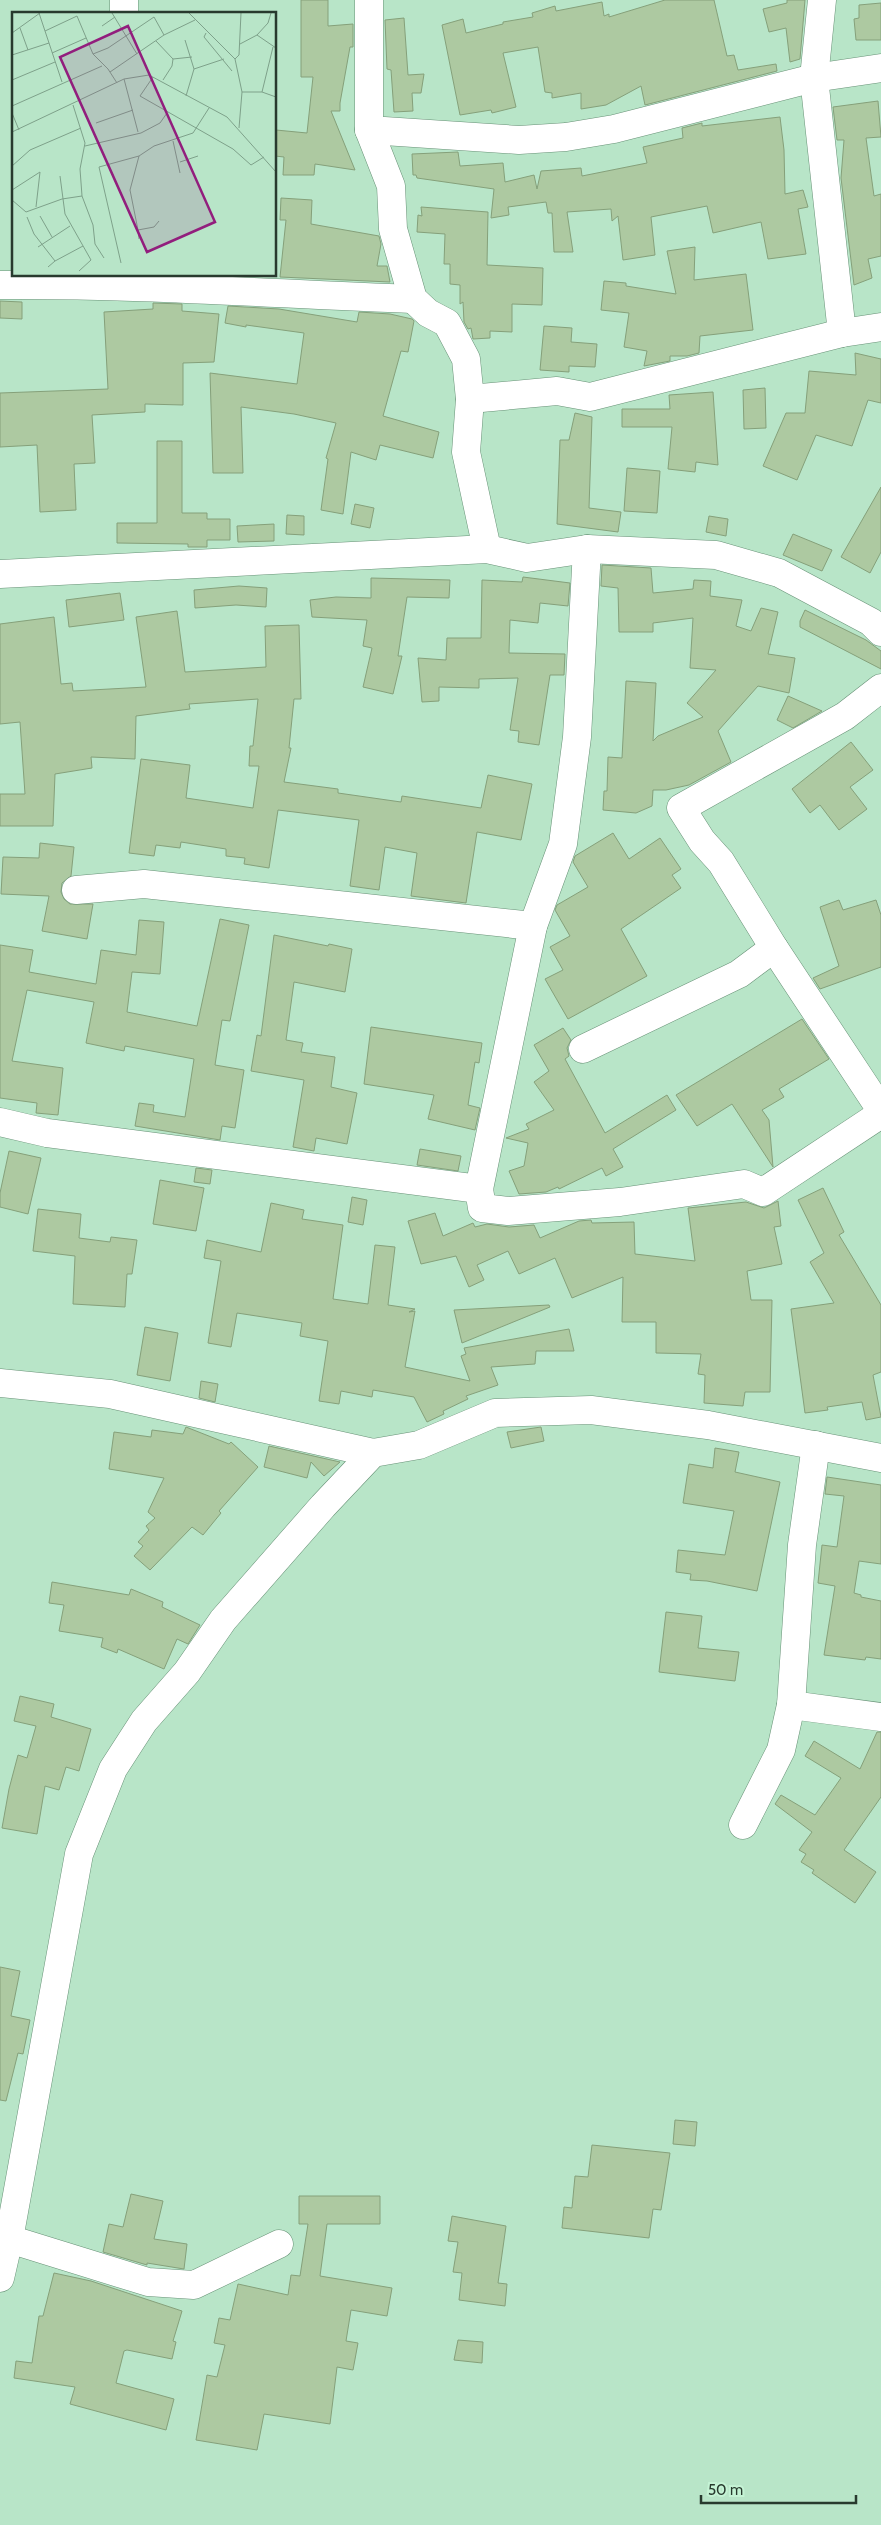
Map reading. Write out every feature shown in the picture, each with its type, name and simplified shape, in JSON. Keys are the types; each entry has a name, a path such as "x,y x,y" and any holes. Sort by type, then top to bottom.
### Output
{"street":[{"path":"368,0 369,130 391,186 393,229 413,299 428,312 447,323 466,359 470,399 466,452 487,550"},
{"path":"822,0 814,78 842,332"},
{"path":"369,130 519,140 566,137 614,129 814,78 881,68"},
{"path":"0,284 97,284 236,293 413,299"},
{"path":"470,399 557,391 590,397 842,332 881,326"},
{"path":"587,549 577,737 562,844 533,926 479,1189 482,1208 508,1211 620,1202 744,1184 763,1192 881,1114"},
{"path":"0,574 487,550 527,558 587,549 716,555 779,573 871,622 881,632"},
{"path":"881,688 845,716 681,808 702,841 722,862 774,948 881,1110"},
{"path":"76,890 144,884 533,926"},
{"path":"584,1049 739,974 774,948"},
{"path":"0,1122 47,1134 479,1189"},
{"path":"0,1383 110,1394 373,1453 419,1445 495,1414 591,1410 708,1425 881,1458"},
{"path":"743,1825 781,1750 791,1705 802,1545 816,1445"},
{"path":"0,2278 9,2239 78,1854 113,1768 144,1721 187,1672 223,1620 323,1506 373,1453"},
{"path":"791,1705 881,1717"},
{"path":"9,2239 148,2282 194,2285 279,2244"}],"building":[{"path":"301,0 328,0 328,26 353,24 353,47 350,47 340,111 331,111 355,170 315,164 314,175 283,175 284,157 276,156 276,130 307,133 313,77 301,77"},
{"path":"665,0 714,0 727,56 734,55 738,70 776,64 777,71 645,105 641,86 606,105 581,109 581,93 552,98 552,93 545,92 538,47 503,53 516,107 492,113 491,110 460,115 442,25 463,19 466,33 503,24 503,22 533,17 532,13 555,6 556,11 602,2 604,16 609,14 609,17"},
{"path":"787,0 805,0 800,59 790,62 786,28 769,32 763,9 787,3"},
{"path":"881,3 881,40 856,40 854,19 859,18 859,5"},
{"path":"404,18 408,75 424,74 421,93 412,93 413,111 394,112 391,70 387,69 385,20"},
{"path":"878,101 881,137 866,138 874,196 881,194 881,256 868,259 872,278 854,285 841,178 844,140 837,140 833,107"},
{"path":"780,117 784,150 785,194 803,190 808,207 798,209 806,254 768,259 761,222 713,233 707,206 651,217 655,255 623,260 618,216 612,221 611,209 567,212 573,252 554,252 552,213 548,213 546,202 508,207 509,215 491,218 494,189 417,178 416,175 413,175 412,154 458,152 460,166 503,163 505,182 534,175 537,189 541,171 581,168 582,176 647,163 643,147 683,138 682,128 702,123 702,126"},
{"path":"281,198 312,200 311,224 379,236 381,244 377,266 387,266 390,282 280,277 286,220 280,220"},
{"path":"421,207 488,212 487,265 543,268 542,305 512,304 512,332 490,331 490,338 473,339 471,328 468,329 464,322 463,302 460,304 460,285 450,284 450,264 444,264 445,234 417,232 418,215 422,216"},
{"path":"695,247 694,280 746,274 753,330 700,336 699,353 687,356 670,356 670,361 644,366 647,351 624,347 629,313 601,310 604,281 626,283 626,286 676,294 667,251"},
{"path":"0,301 22,302 22,319 0,318"},
{"path":"153,303 182,304 182,311 219,314 214,362 183,363 183,405 145,404 145,412 92,415 95,463 74,464 76,510 40,512 37,445 0,447 0,393 108,389 104,312 153,309"},
{"path":"228,306 279,309 357,322 359,312 390,314 412,319 414,321 408,352 401,351 383,416 439,432 433,458 380,445 376,460 351,452 343,514 321,510 328,459 326,458 336,423 294,414 241,407 243,473 213,473 210,373 297,384 304,333 225,323"},
{"path":"544,326 572,328 571,342 597,344 595,367 569,366 569,372 540,370"},
{"path":"855,353 881,359 881,403 868,400 852,446 816,435 797,480 763,466 786,413 805,413 809,371 856,375"},
{"path":"765,388 766,428 744,429 743,390"},
{"path":"713,392 718,465 696,462 695,472 668,469 672,427 622,427 622,409 670,409 669,395"},
{"path":"575,413 592,417 589,508 621,512 618,532 557,524 560,440 569,440"},
{"path":"157,441 182,441 182,513 207,513 207,519 230,519 230,540 207,540 207,547 188,547 188,544 117,543 117,523 157,523"},
{"path":"627,468 660,471 657,513 624,511"},
{"path":"881,487 881,552 870,573 841,557"},
{"path":"355,504 374,508 370,528 351,524"},
{"path":"287,515 304,516 304,535 286,534"},
{"path":"709,516 728,519 726,536 706,532"},
{"path":"274,524 274,541 238,542 237,526"},
{"path":"793,534 832,550 822,571 783,555"},
{"path":"602,565 651,568 653,593 693,589 694,580 711,581 710,596 742,600 736,626 751,631 761,608 778,612 768,654 795,658 789,693 758,686 718,731 731,762 689,785 666,790 653,790 652,806 636,813 603,810 604,791 607,791 608,757 622,758 626,681 656,683 653,741 658,736 703,717 687,703 716,670 690,668 693,618 653,623 653,632 619,632 618,588 601,586"},
{"path":"523,577 570,583 568,606 540,603 538,623 510,620 509,653 565,654 564,675 550,675 539,745 518,742 519,731 510,730 518,678 479,679 479,688 439,687 439,701 422,702 418,658 446,660 447,638 481,638 482,580 522,582"},
{"path":"371,578 450,580 449,598 407,597 398,656 402,656 393,694 363,687 372,648 363,646 367,620 312,617 310,600 336,597 371,598"},
{"path":"239,586 267,588 266,607 236,605 195,608 194,590"},
{"path":"120,593 124,620 69,627 66,600"},
{"path":"805,610 866,640 881,651 881,669 800,627 800,621"},
{"path":"177,611 185,672 266,667 265,626 299,625 301,699 294,699 289,748 291,748 284,782 338,789 338,793 401,802 402,796 481,808 488,775 532,784 521,840 477,832 466,903 411,896 417,853 385,847 379,890 350,886 359,820 278,810 269,868 244,864 245,858 226,856 226,849 181,842 180,848 156,845 154,856 129,853 141,759 190,765 186,798 253,808 259,766 249,766 250,746 253,746 258,699 189,704 190,709 136,716 135,759 91,757 92,768 55,774 53,826 0,826 0,794 25,794 20,722 0,724 0,624 54,617 61,684 72,683 73,691 146,687 136,617"},
{"path":"788,696 822,711 793,728 777,720"},
{"path":"851,742 873,770 850,787 867,809 839,830 820,805 810,813 792,789"},
{"path":"613,833 629,859 660,838 681,869 672,875 681,888 621,929 647,976 568,1019 545,979 563,970 550,947 570,936 555,910 557,905 588,887 573,862 575,856"},
{"path":"40,843 74,847 71,876 62,883 61,892 64,899 70,904 93,904 87,939 42,931 49,896 1,894 3,857 39,858"},
{"path":"839,900 843,910 876,900 881,915 881,967 820,989 813,978 839,966 820,907"},
{"path":"220,919 249,925 230,1021 222,1020 215,1065 244,1070 235,1128 222,1126 220,1140 135,1126 139,1103 154,1105 153,1112 185,1117 194,1059 125,1046 124,1051 86,1043 94,1002 27,990 12,1061 63,1068 58,1115 36,1113 37,1103 0,1098 0,945 33,950 29,972 96,984 101,950 136,955 139,920 164,922 160,974 132,972 127,1012 197,1026"},
{"path":"274,935 352,949 345,992 294,982 286,1040 303,1043 301,1052 335,1057 331,1087 357,1093 347,1144 316,1138 314,1151 293,1147 304,1080 251,1071 257,1035 261,1036"},
{"path":"802,1019 829,1059 779,1089 784,1097 762,1110 769,1120 773,1167 732,1104 697,1126 676,1095"},
{"path":"371,1027 482,1043 479,1063 475,1062 468,1105 480,1108 475,1130 428,1119 434,1095 364,1084"},
{"path":"563,1028 571,1040 567,1048 569,1056 565,1059 605,1133 667,1095 676,1110 613,1149 623,1167 606,1176 602,1168 559,1189 558,1187 546,1192 519,1194 509,1171 524,1166 528,1143 506,1138 529,1129 526,1124 554,1110 534,1082 549,1071 534,1045"},
{"path":"420,1149 461,1156 458,1171 417,1165"},
{"path":"9,1151 41,1158 28,1214 0,1207 0,1193"},
{"path":"196,1168 212,1170 210,1184 194,1182"},
{"path":"160,1180 204,1188 196,1231 153,1224"},
{"path":"823,1188 844,1232 839,1235 881,1305 881,1372 873,1375 881,1417 866,1420 862,1402 827,1407 828,1410 805,1413 791,1309 834,1303 810,1262 824,1253 798,1200"},
{"path":"352,1197 367,1200 363,1225 348,1222"},
{"path":"778,1201 781,1226 774,1227 782,1264 747,1271 751,1300 772,1300 770,1392 745,1392 743,1406 704,1403 705,1375 698,1374 701,1354 656,1353 656,1322 622,1322 623,1277 572,1298 555,1258 519,1274 508,1251 477,1265 484,1280 469,1287 456,1256 421,1264 408,1221 435,1213 443,1236 473,1223 475,1227 487,1224 509,1227 534,1225 540,1238 579,1221 591,1220 592,1223 634,1222 635,1254 695,1261 688,1208 746,1202 764,1208"},
{"path":"271,1203 304,1210 302,1219 343,1225 333,1299 368,1304 375,1245 395,1247 388,1305 415,1309 409,1312 415,1311 405,1367 470,1381 461,1356 466,1354 464,1348 569,1329 574,1351 536,1351 535,1364 491,1367 498,1385 466,1396 468,1399 443,1411 444,1414 427,1422 414,1397 373,1390 372,1397 341,1391 339,1404 319,1401 328,1341 300,1336 302,1323 237,1313 231,1347 208,1343 221,1261 204,1258 207,1240 261,1252"},
{"path":"38,1209 81,1214 79,1238 110,1242 111,1237 137,1240 132,1274 127,1274 125,1307 73,1304 75,1256 33,1251"},
{"path":"549,1305 550,1307 462,1343 454,1310"},
{"path":"145,1327 178,1333 170,1381 137,1375"},
{"path":"201,1381 218,1384 215,1402 199,1398"},
{"path":"186,1427 229,1444 231,1442 258,1467 219,1511 221,1513 203,1535 192,1527 150,1570 134,1556 143,1546 138,1542 149,1530 146,1526 155,1518 148,1512 164,1478 109,1469 114,1432 151,1437 152,1430 183,1434"},
{"path":"541,1427 544,1441 511,1448 507,1432"},
{"path":"269,1446 340,1462 324,1476 311,1462 307,1478 264,1467"},
{"path":"715,1448 739,1452 735,1472 780,1482 757,1591 707,1581 690,1580 691,1574 676,1572 678,1550 725,1555 734,1511 683,1503 689,1464 713,1468"},
{"path":"827,1477 881,1485 881,1564 859,1561 854,1593 861,1595 861,1597 881,1601 881,1659 866,1657 865,1660 824,1655 835,1586 818,1583 822,1545 837,1547 844,1496 825,1494"},
{"path":"52,1582 129,1595 131,1589 163,1602 162,1607 200,1625 188,1644 177,1639 164,1669 118,1649 117,1653 101,1647 103,1638 59,1631 64,1605 49,1603"},
{"path":"666,1612 702,1616 698,1648 739,1652 735,1681 659,1672"},
{"path":"20,1696 54,1704 51,1717 91,1729 79,1771 66,1767 59,1790 45,1786 37,1834 2,1828 9,1789 18,1755 27,1758 36,1726 14,1721"},
{"path":"877,1732 881,1732 881,1797 844,1850 876,1872 855,1903 812,1873 814,1870 801,1862 806,1854 799,1850 812,1832 775,1804 781,1795 815,1815 841,1778 805,1756 814,1741 860,1769"},
{"path":"0,1967 20,1971 11,2016 30,2020 23,2054 18,2053 6,2101 0,2100"},
{"path":"675,2120 697,2122 695,2146 673,2144"},
{"path":"592,2145 670,2153 661,2210 653,2209 649,2238 562,2228 564,2207 572,2208 575,2176 588,2177"},
{"path":"131,2194 163,2201 154,2239 187,2244 184,2269 147,2263 147,2265 103,2252 109,2224 123,2227"},
{"path":"299,2196 380,2196 380,2224 327,2224 320,2276 392,2288 387,2316 351,2310 346,2341 358,2343 353,2370 337,2367 330,2424 264,2414 257,2450 196,2440 207,2375 217,2377 225,2345 214,2343 219,2318 230,2320 238,2284 288,2295 291,2275 300,2276 308,2224 299,2224"},
{"path":"452,2216 506,2226 498,2283 507,2284 505,2306 459,2300 462,2273 453,2272 458,2242 448,2241"},
{"path":"54,2273 91,2281 182,2311 173,2341 176,2342 172,2359 124,2351 116,2383 174,2399 166,2430 70,2404 75,2387 14,2378 16,2361 32,2363 39,2316 43,2316"},
{"path":"458,2340 483,2342 482,2363 454,2360"}]}
